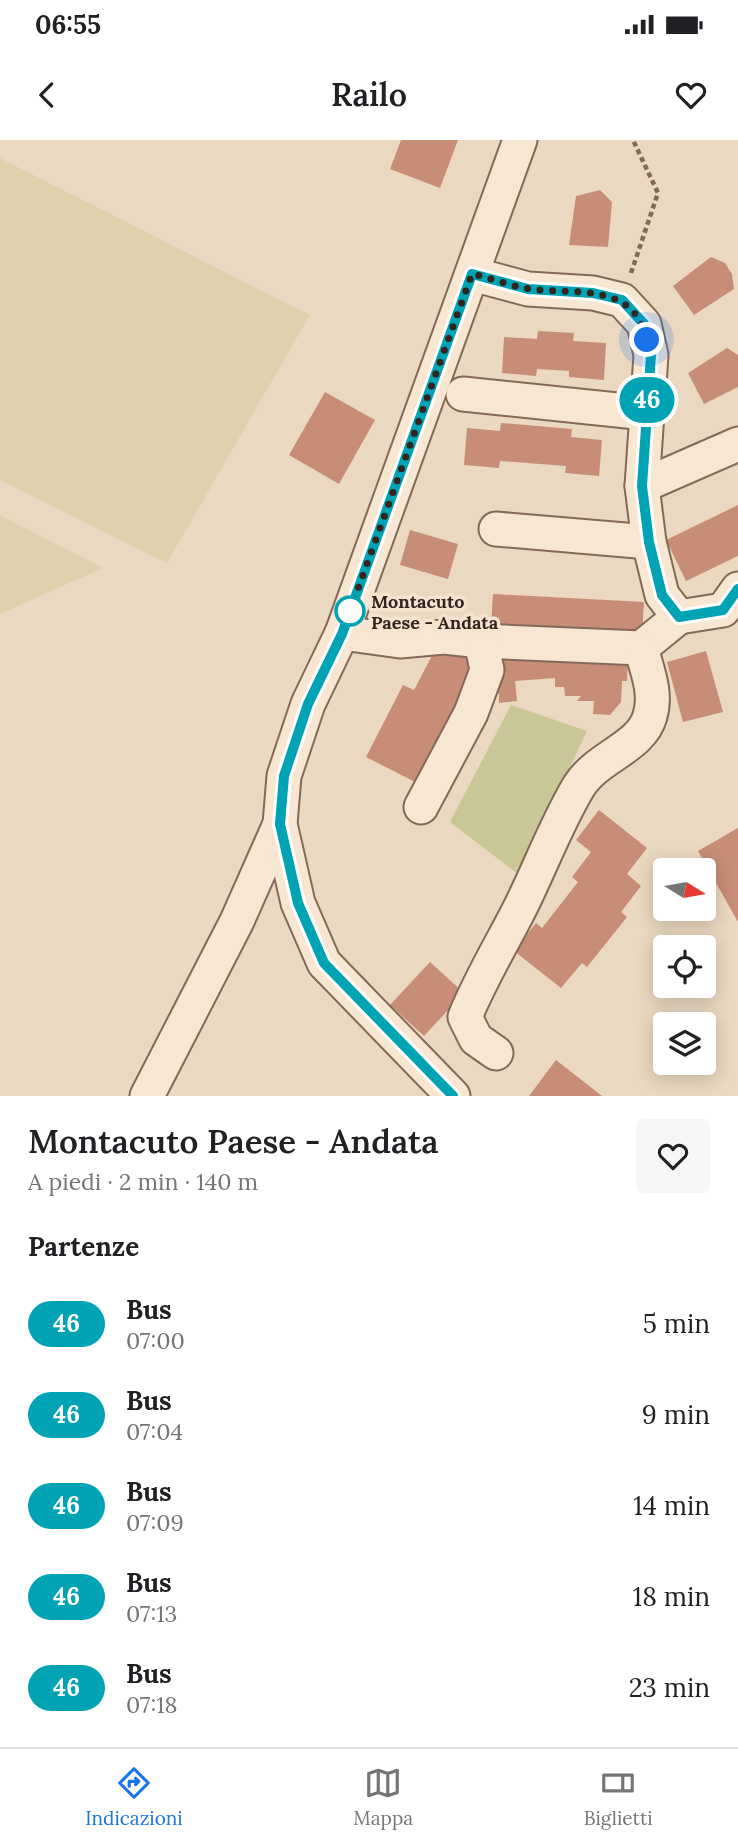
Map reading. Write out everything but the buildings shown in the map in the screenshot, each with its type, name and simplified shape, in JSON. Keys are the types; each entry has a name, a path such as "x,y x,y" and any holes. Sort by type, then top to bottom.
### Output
{"street":[{"path":"453,1096 324,963 298,903 280,824 284,776 308,704 342,634 520,140"},
{"path":"472,274 528,289 593,293 622,300 644,324 651,355 642,486 649,542 662,595 679,617"},
{"path":"463,394 646,413"},
{"path":"642,486 738,444"},
{"path":"496,529 649,542"},
{"path":"342,634 400,642 444,636 481,641 640,648 679,617 733,608"},
{"path":"421,807 471,713 487,670 481,641"},
{"path":"496,1053 476,1039 465,1017 478,984 517,913 579,786 597,764 636,740 650,718 653,695 640,648"},
{"path":"147,1096 237,921 280,824"},
{"path":"237,921 270,906 298,903"}],"path":[{"path":"622,300 658,193 633,140"}],"shaded area":[{"path":"0,158 310,315 167,563 0,480"},
{"path":"0,515 103,568 0,614"},
{"path":"511,705 587,731 519,875 450,822"}],"bus line":[{"name":"46","path":"453,1096 324,963 298,903 280,824 284,776 308,704 342,634 472,274 528,289 593,293 622,300 644,324 651,355 642,486 649,542 662,595 679,617 723,610 738,589"}],"place":[{"name":"Montacuto Paese - Andata","path":"350,611"}],"route":[{"path":"350,611 472,274 528,289 593,293 622,300 644,324 647,340"}]}
